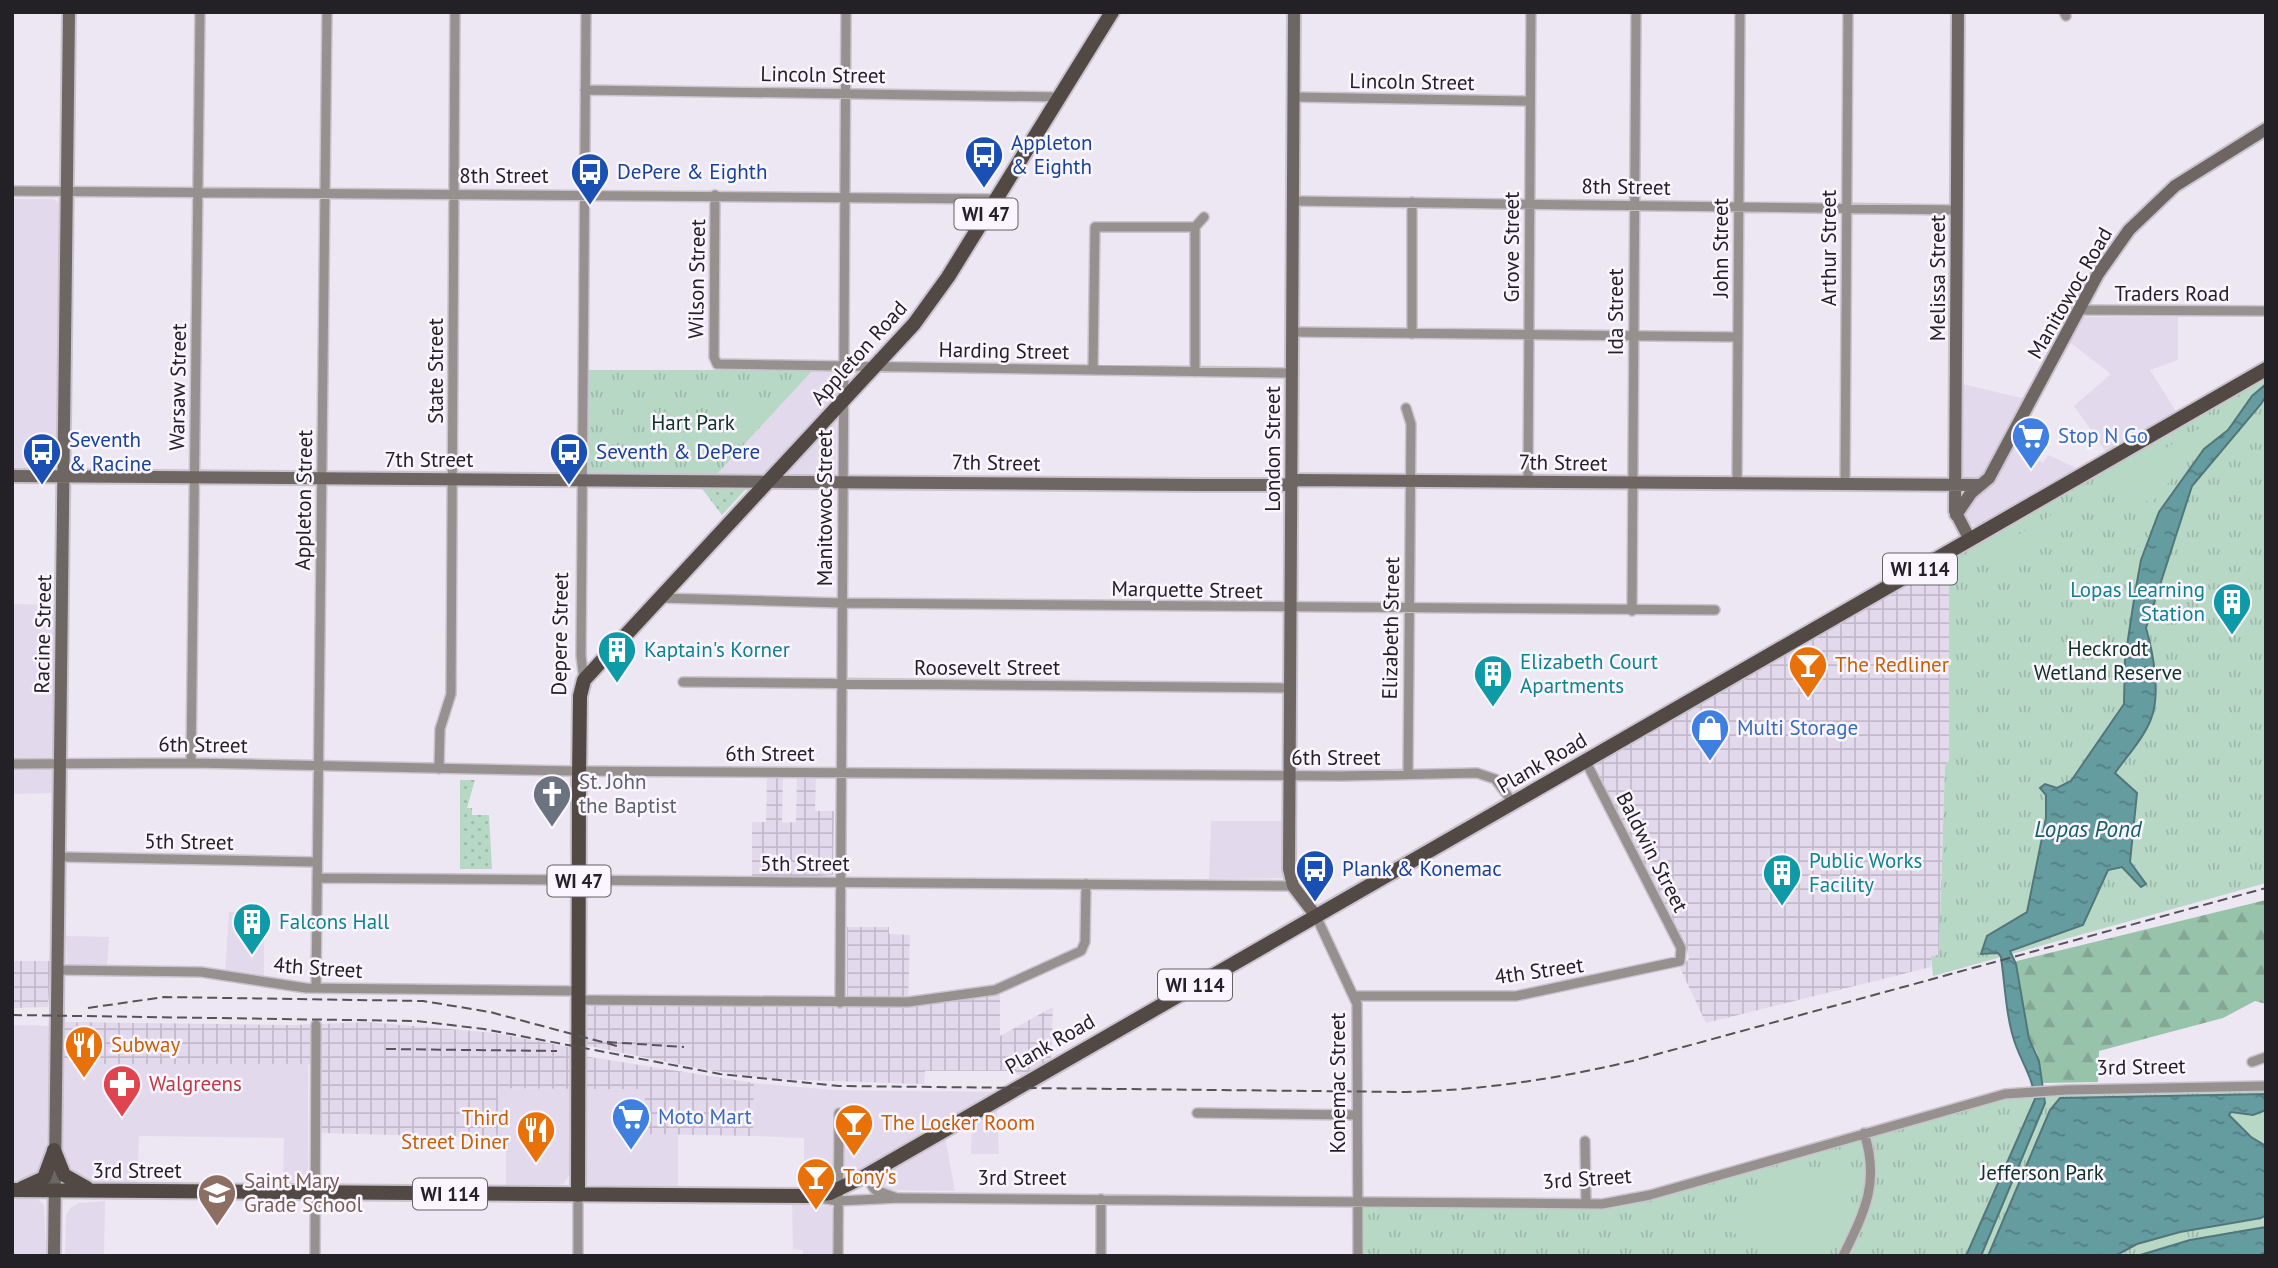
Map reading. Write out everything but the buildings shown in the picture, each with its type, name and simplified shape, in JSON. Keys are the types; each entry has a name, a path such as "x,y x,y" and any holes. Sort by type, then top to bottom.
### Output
{"main road":[{"name":"Appleton Road","path":"584,680 843,403 930,304 1112,12"},
{"name":"Plank Road","path":"838,1195 865,1176 2266,369"},
{"name":"Depere Street","path":"578,1195 579,771 580,696 584,680"},
{"path":"12,1190 33,1185 44,1178 54,1150"},
{"path":"54,1150 61,1170 71,1181 105,1192"},
{"name":"3rd Street","path":"12,1190 838,1195"}],"street":[{"name":"Racine Street","path":"54,1256 61,857 69,12"},
{"name":"Warsaw Street","path":"191,762 200,12"},
{"name":"Appleton Street","path":"316,988 327,12"},
{"name":"State Street","path":"439,769 440,729 451,694 455,12"},
{"name":"Depere Street","path":"584,680 581,656 586,12"},
{"name":"Manitowoc Street","path":"840,1003 846,12"},
{"name":"London Street","path":"1293,886 1289,869 1294,12"},
{"name":"Grove Street","path":"1528,481 1531,12"},
{"name":"Ida Street","path":"1632,611 1636,12"},
{"name":"John Street","path":"1737,484 1740,12"},
{"name":"Arthur Street","path":"1845,484 1848,12"},
{"name":"Melissa Street","path":"1958,12 1956,515 1970,540"},
{"name":"Lincoln Street","path":"585,90 1059,97"},
{"name":"Lincoln Street","path":"1293,97 1530,101"},
{"name":"Manitowoc Road","path":"1956,515 1979,485 1989,478 2078,310 2119,243 2162,196 2201,167 2266,129"},
{"name":"8th Street","path":"12,191 996,199"},
{"name":"Wilson Street","path":"715,195 715,362"},
{"name":"8th Street","path":"1293,201 1957,210"},
{"path":"1412,202 1412,334"},
{"path":"1195,372 1195,227 1204,217"},
{"path":"1093,370 1095,227 1195,227"},
{"name":"Traders Road","path":"2078,310 2266,311"},
{"path":"1293,332 1738,337"},
{"name":"Harding Street","path":"715,362 1293,373"},
{"name":"Elizabeth Street","path":"1406,408 1411,424 1408,774"},
{"name":"7th Street","path":"12,476 843,480 1202,485 1528,481 1979,485"},
{"name":"Marquette Street","path":"660,598 1409,610 1714,610"},
{"name":"Roosevelt Street","path":"683,682 1290,688"},
{"name":"6th Street","path":"12,764 191,762 579,771 1290,776 1484,774 1501,785 1514,804"},
{"name":"Baldwin Street","path":"1586,762 1681,948 1682,958"},
{"name":"5th Street","path":"61,857 316,862"},
{"name":"5th Street","path":"317,878 1293,886"},
{"name":"4th Street","path":"57,970 201,972 316,988 840,1003 908,1002 988,991 1077,955 1085,942 1086,884"},
{"name":"Konemac Street","path":"1293,886 1315,916 1356,996 1358,1256"},
{"name":"4th Street","path":"1356,996 1516,996 1671,965 1682,958"},
{"path":"315,1256 316,1025"},
{"path":"2252,1062 2266,1057"},
{"name":"3rd Street","path":"838,1195 897,1198 1586,1204 1650,1195 1979,1100 2034,1091 2266,1086"},
{"path":"838,1256 839,1113"},
{"path":"1197,1113 1357,1115"},
{"path":"1843,1256 1873,1179 1872,1160 1864,1133"},
{"path":"1586,1141 1586,1204"},
{"path":"865,1176 877,1191 897,1198"},
{"name":"Depere Street","path":"578,1195 578,1256"},
{"path":"1101,1199 1101,1256"}],"shaded area":[{"path":"12,199 54,199 60,204 58,458 51,468 44,469 12,469"},
{"path":"2083,317 2178,317 2178,360 2150,370 2179,416 2109,456 2074,406 2111,374 2067,340"},
{"path":"813,370 831,370 837,375 836,475 716,475"},
{"path":"1962,384 2026,399 2011,446 2043,463 2048,455 2085,472 1982,524 1975,526 1968,522 1965,516 1962,474"},
{"path":"1949,562 1949,760 1945,765 1939,955 1931,956 1931,967 1706,1023 1680,968 1689,959 1687,949 1596,774 1598,760"},
{"path":"12,604 56,605 55,793 12,794"},
{"path":"767,775 783,775 782,823 796,822 797,775 816,775 815,811 834,811 833,875 752,881 752,822 766,822"},
{"path":"1211,821 1284,821 1284,878 1209,879"},
{"path":"264,911 264,977 225,971 229,912"},
{"path":"847,927 889,927 889,934 910,935 908,1006 1000,993 1000,1036 1053,1007 1051,1062 1023,1077 1010,1071 925,1071 924,1084 771,1079 702,1069 584,1045 585,1008 591,1006 847,1007"},
{"path":"66,936 109,937 107,966 67,965"},
{"path":"12,961 51,961 48,1007 12,1008"},
{"path":"63,1022 294,1025 367,1022 495,1033 574,1048 572,1089 498,1088 498,1138 321,1133 322,1064 63,1064"},
{"path":"12,1025 50,1026 46,1163 44,1169 30,1182 12,1182"},
{"path":"583,1056 754,1083 753,1136 645,1134 645,1089 583,1089"},
{"path":"63,1064 308,1064 308,1177 304,1183 283,1184 284,1138 139,1136 137,1183 91,1183 72,1177 63,1154"},
{"path":"754,1083 834,1090 999,1092 856,1177 826,1187 804,1188 804,1138 753,1136"},
{"path":"498,1088 572,1089 570,1174 564,1183 556,1187 506,1186 506,1139 498,1138"},
{"path":"583,1089 645,1089 645,1134 678,1134 678,1186 595,1187 587,1184"},
{"path":"997,1106 999,1154 971,1154 972,1121"},
{"path":"945,1137 955,1191 885,1190 876,1184 876,1177"},
{"path":"12,1198 38,1199 44,1205 46,1256 12,1256"},
{"path":"105,1201 104,1256 65,1256 66,1215 70,1208 79,1203"},
{"path":"792,1204 832,1206 834,1256 803,1256 803,1250 793,1249"}],"green space":[{"name":"Hart Park","path":"587,370 813,370 716,475 586,474"},
{"name":"Heckrodt Wetland Reserve","path":"2266,375 2266,883 1933,976 1931,956 1939,955 1945,765 1949,760 1949,562 2050,498"},
{"path":"723,405 753,405 753,422 723,422"},
{"path":"695,427 717,428 720,438 717,446 722,446 722,461 694,461 692,455 695,451"},
{"path":"2198,429 2206,438 2151,504 2133,491 2123,488 2051,524 1994,572 1977,559"},
{"path":"700,486 744,487 746,489 722,515"},
{"path":"460,780 475,780 467,808 472,808 472,815 489,815 492,869 460,869"},
{"path":"2266,900 2266,1004 2255,1001 2223,1018 2099,1051 2098,1082 2042,1083 2037,1053 2029,1039 2013,962"},
{"name":"Jefferson Park","path":"2266,1089 2266,1227 2190,1240 2137,1256 1362,1256 1362,1204 1601,1206 1977,1103 2034,1091"},
{"path":"1811,1167 1827,1167 1857,1177 1829,1256 1786,1256 1729,1231 1744,1206 1762,1188 1784,1175"}],"water":[{"name":"Lopas Pond","path":"2266,384 2266,396 2261,404 2192,486 2146,628 2155,673 2154,709 2144,733 2115,773 2137,793 2130,862 2146,884 2141,887 2122,867 2108,870 2083,925 2010,951 2016,964 2029,1039 2039,1061 2045,1103 1981,1256 1966,1256 2035,1099 2030,1077 2012,1033 2001,957 1998,953 1981,954 1987,936 2027,912 2046,818 2046,795 2040,788 2045,784 2057,788 2071,781 2124,704 2125,659 2141,560 2159,512 2204,449 2228,430 2252,396"},
{"path":"2266,1094 2266,1110 2253,1115 2231,1112 2229,1115 2251,1137 2266,1146 2266,1215 2261,1218 2180,1232 2137,1244 2115,1256 1988,1256 2050,1110 2060,1098"},
{"path":"2266,1227 2266,1252 2258,1256 2137,1256 2190,1240"}],"railway":[{"path":"12,1015 416,1021 484,1029 720,1074 839,1086 1435,1091 1520,1082 1632,1061 2266,888"},
{"path":"88,1008 164,997 423,1001 490,1012 617,1046"},
{"path":"607,1042 684,1047"},
{"path":"386,1049 557,1051"}],"place":[{"name":"Appleton & Eighth","path":"984,189"},
{"name":"DePere & Eighth","path":"590,206"},
{"name":"Stop N Go","path":"2031,470"},
{"name":"Seventh & Racine","path":"42,486"},
{"name":"Seventh & DePere","path":"569,486"},
{"name":"Lopas Learning Station","path":"2232,636"},
{"name":"Kaptain's Korner","path":"617,684"},
{"name":"The Redliner","path":"1808,699"},
{"name":"Elizabeth Court Apartments","path":"1493,708"},
{"name":"Multi Storage","path":"1710,762"},
{"name":"St. John the Baptist","path":"552,828"},
{"name":"Plank & Konemac","path":"1315,903"},
{"name":"Public Works Facility","path":"1782,907"},
{"name":"Falcons Hall","path":"252,956"},
{"name":"Subway","path":"84,1079"},
{"name":"Walgreens","path":"122,1118"},
{"name":"Moto Mart","path":"631,1151"},
{"name":"The Locker Room","path":"854,1157"},
{"name":"Third Street Diner","path":"536,1164"},
{"name":"Tony's","path":"816,1211"},
{"name":"Saint Mary Grade School","path":"217,1227"}]}
